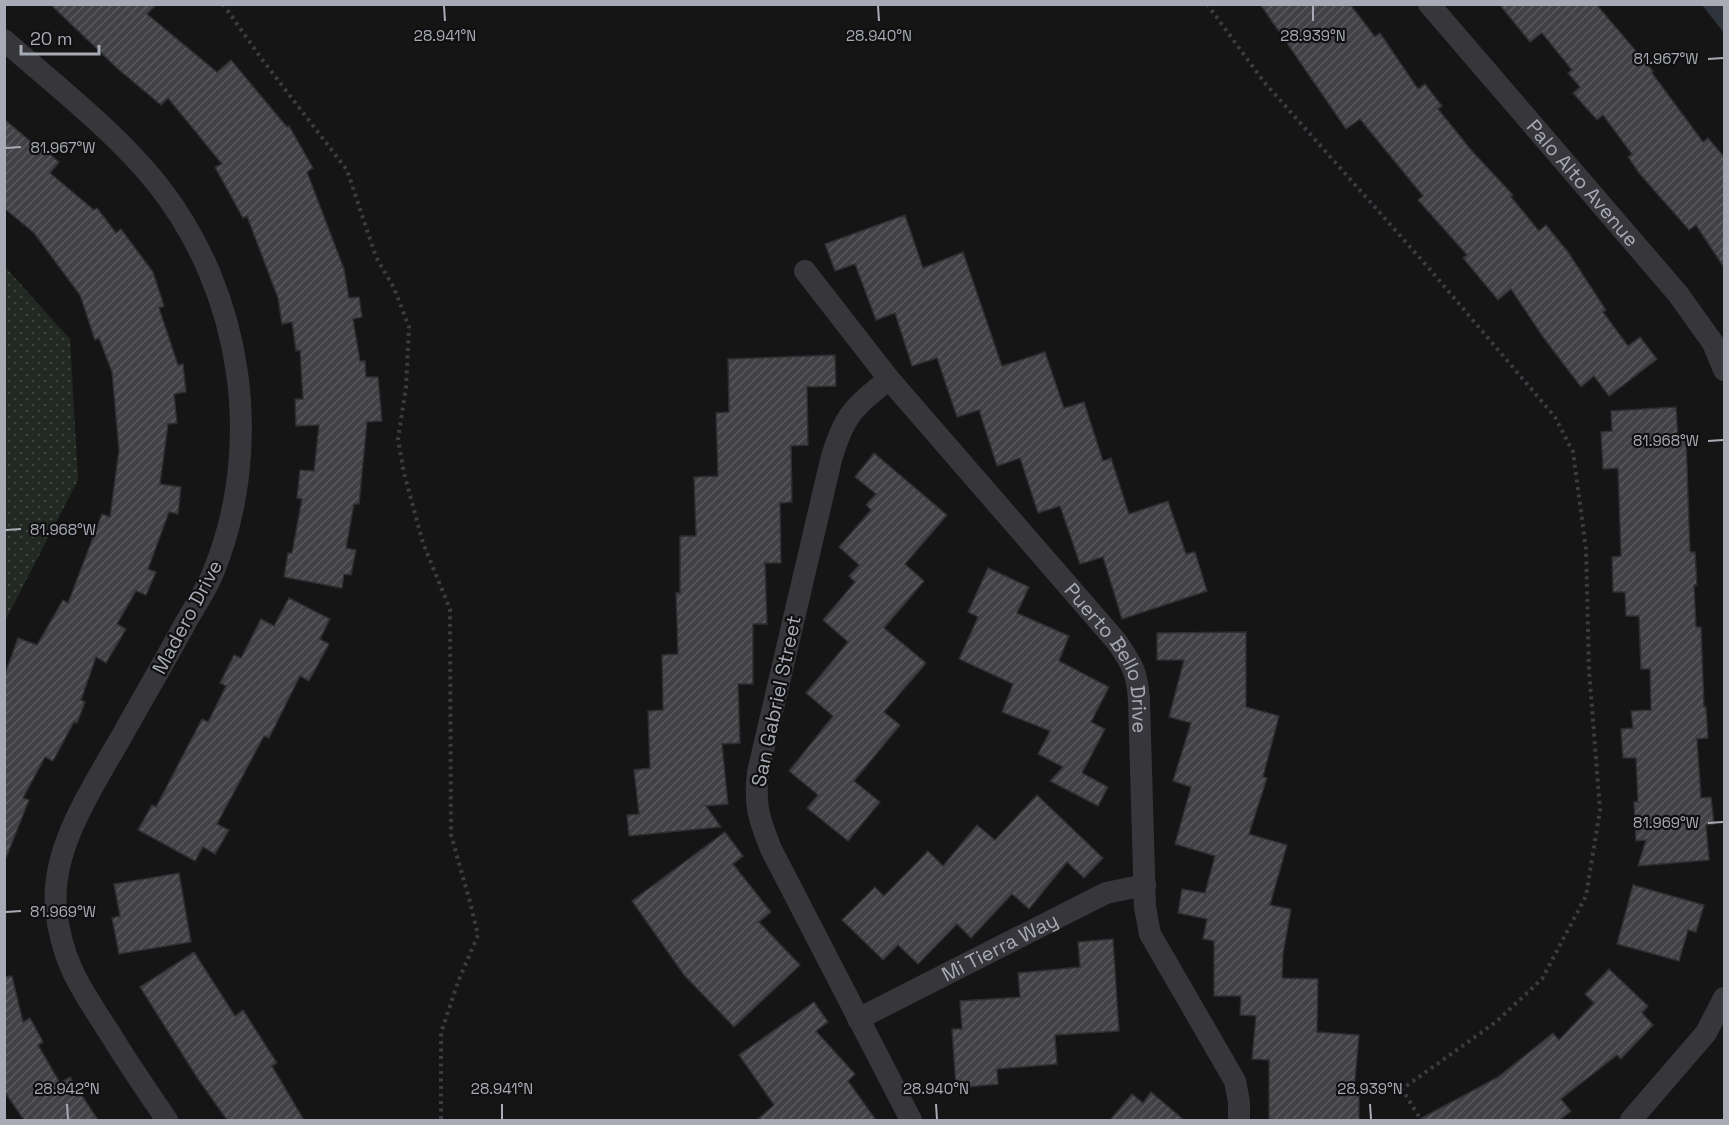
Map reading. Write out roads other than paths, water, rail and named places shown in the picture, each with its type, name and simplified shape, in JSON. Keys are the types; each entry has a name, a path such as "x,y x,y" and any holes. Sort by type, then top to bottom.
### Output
{"street":[{"name":"Palo Alto Avenue","path":"1429,4 1678,294 1713,343 1725,370"},
{"name":"Madero Drive","path":"4,40 130,152 185,222 206,261 224,309 236,366 241,415 240,473 227,532 213,575 91,791 69,835 58,869 56,905 62,944 75,978 167,1120"},
{"name":"Puerto Bello Drive","path":"805,271 889,379 1117,642 1129,661 1137,677 1139,700 1145,907 1150,933 1235,1081 1239,1102 1239,1120"},
{"name":"San Gabriel Street","path":"889,379 850,413 839,434 828,471 758,772 756,808 771,849 911,1120"},
{"name":"Mi Tierra Way","path":"858,1019 1106,893 1145,885"},
{"path":"1631,1120 1706,1034 1725,998"}]}
